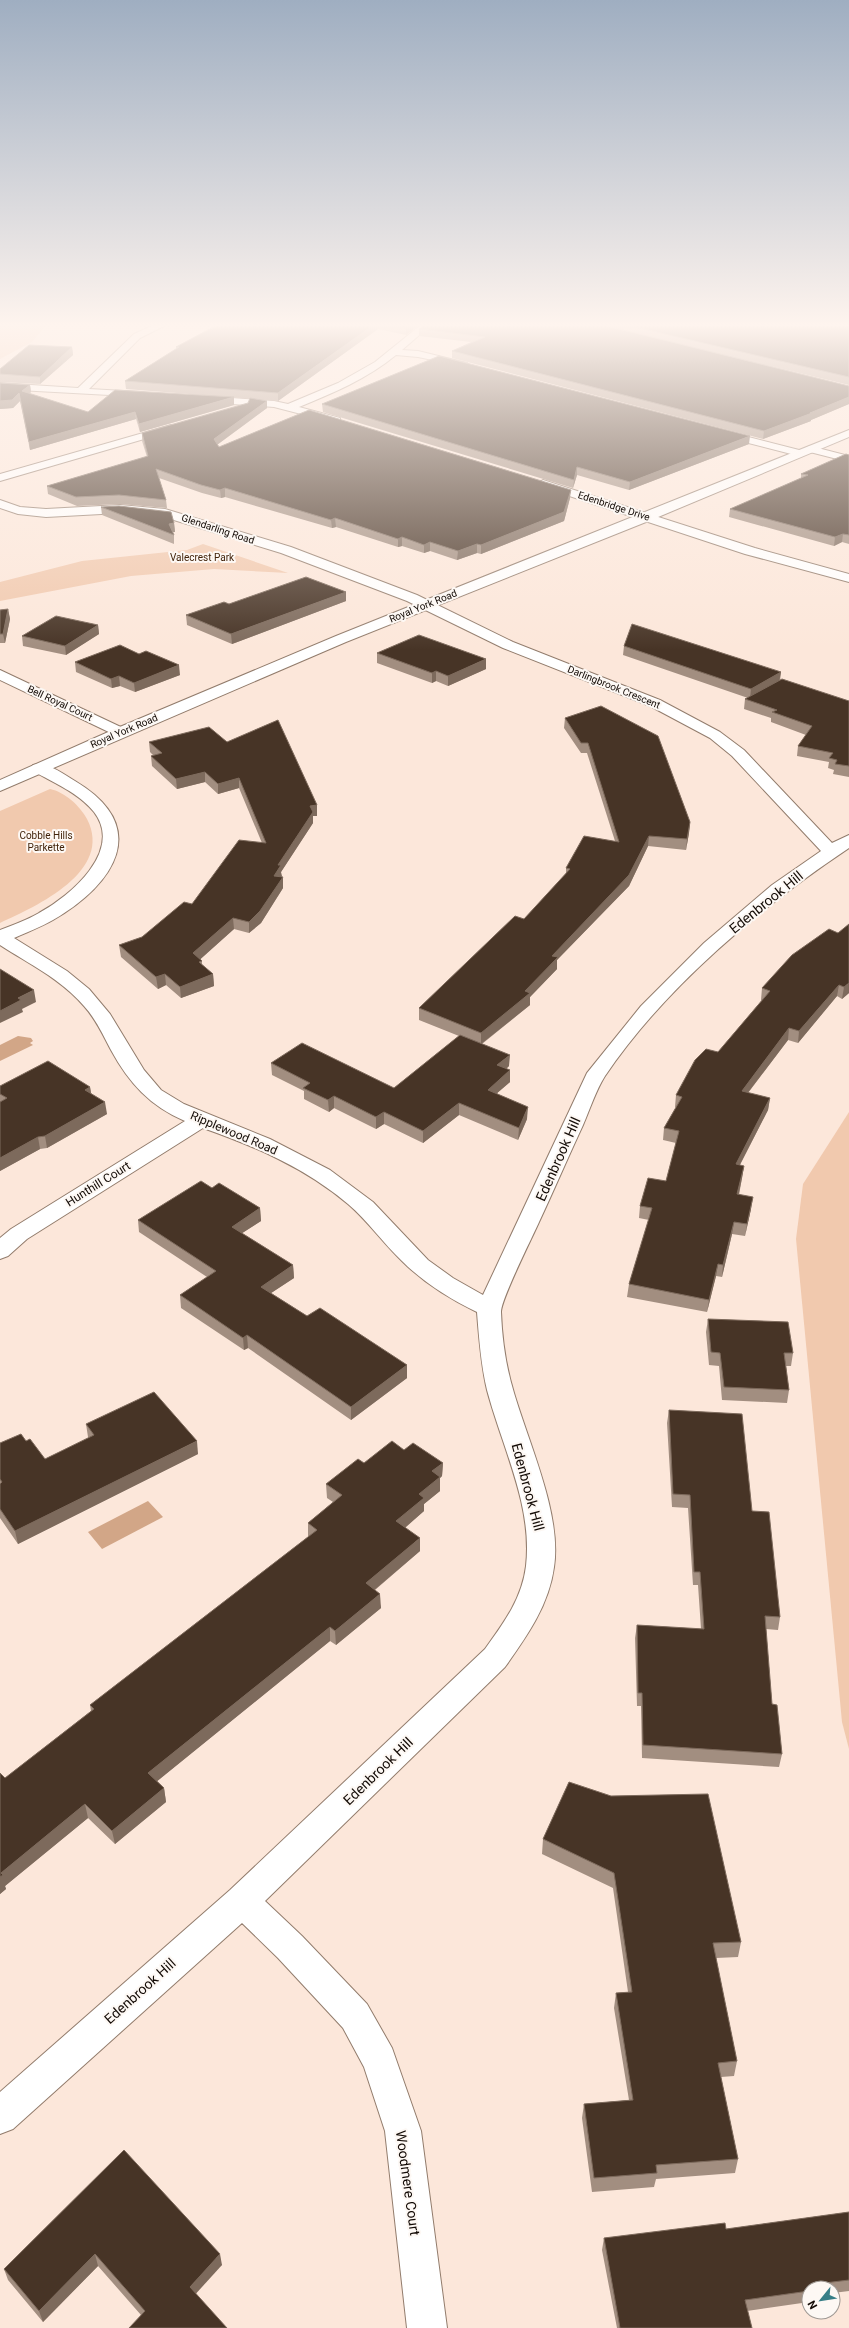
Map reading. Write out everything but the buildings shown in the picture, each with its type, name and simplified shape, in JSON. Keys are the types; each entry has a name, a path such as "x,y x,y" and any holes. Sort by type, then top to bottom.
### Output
{"street":[{"path":"0,478 154,433"},
{"path":"720,433 799,453"},
{"name":"Royal York Road","path":"0,786 120,732 427,604 647,517 849,433"},
{"path":"810,449 849,459"},
{"name":"Edenbridge Drive","path":"534,481 750,551 849,578"},
{"name":"Glendarling Road","path":"0,504 18,510 46,513 120,508 165,513 286,550 427,604"},
{"name":"Darlingbrook Crescent","path":"427,604 481,633 515,648 656,703 715,735 738,753 830,852"},
{"name":"Bell Royal Court","path":"0,674 120,732"},
{"path":"0,937 51,914 72,899 91,881 101,867 110,848 111,833 105,816 92,802 66,782 39,768"},
{"name":"Edenbrook Hill","path":"0,2116 242,1901 495,1658 519,1625 530,1602 540,1568 542,1534 528,1480 500,1390 493,1356 489,1308 594,1077 616,1046 703,953 830,852 849,840"},
{"name":"Ripplewood Road","path":"0,937 64,977 92,1002 110,1028 129,1065 154,1094 199,1121 250,1138 309,1168 344,1190 376,1217 419,1264 451,1289 489,1308"},
{"name":"Hunthill Court","path":"0,1251 19,1234 199,1121"},
{"name":"Woodmere Court","path":"242,1901 290,1947 355,2016 379,2060 402,2131 427,2328"}],"green space":[{"name":"Valecrest Park","path":"203,544 288,573 214,569 131,576 0,601 0,582 82,561 187,550"},
{"name":"Cobble Hills Parkette","path":"50,789 61,793 72,800 87,819 93,838 90,855 81,870 68,884 33,907 0,923 0,811"},
{"path":"849,1112 849,1749 842,1722 796,1239 803,1184"}],"shaded area":[{"path":"18,1036 31,1038 33,1041 30,1043 33,1045 0,1061 0,1045"},
{"path":"148,1501 163,1517 102,1549 88,1532"}]}
